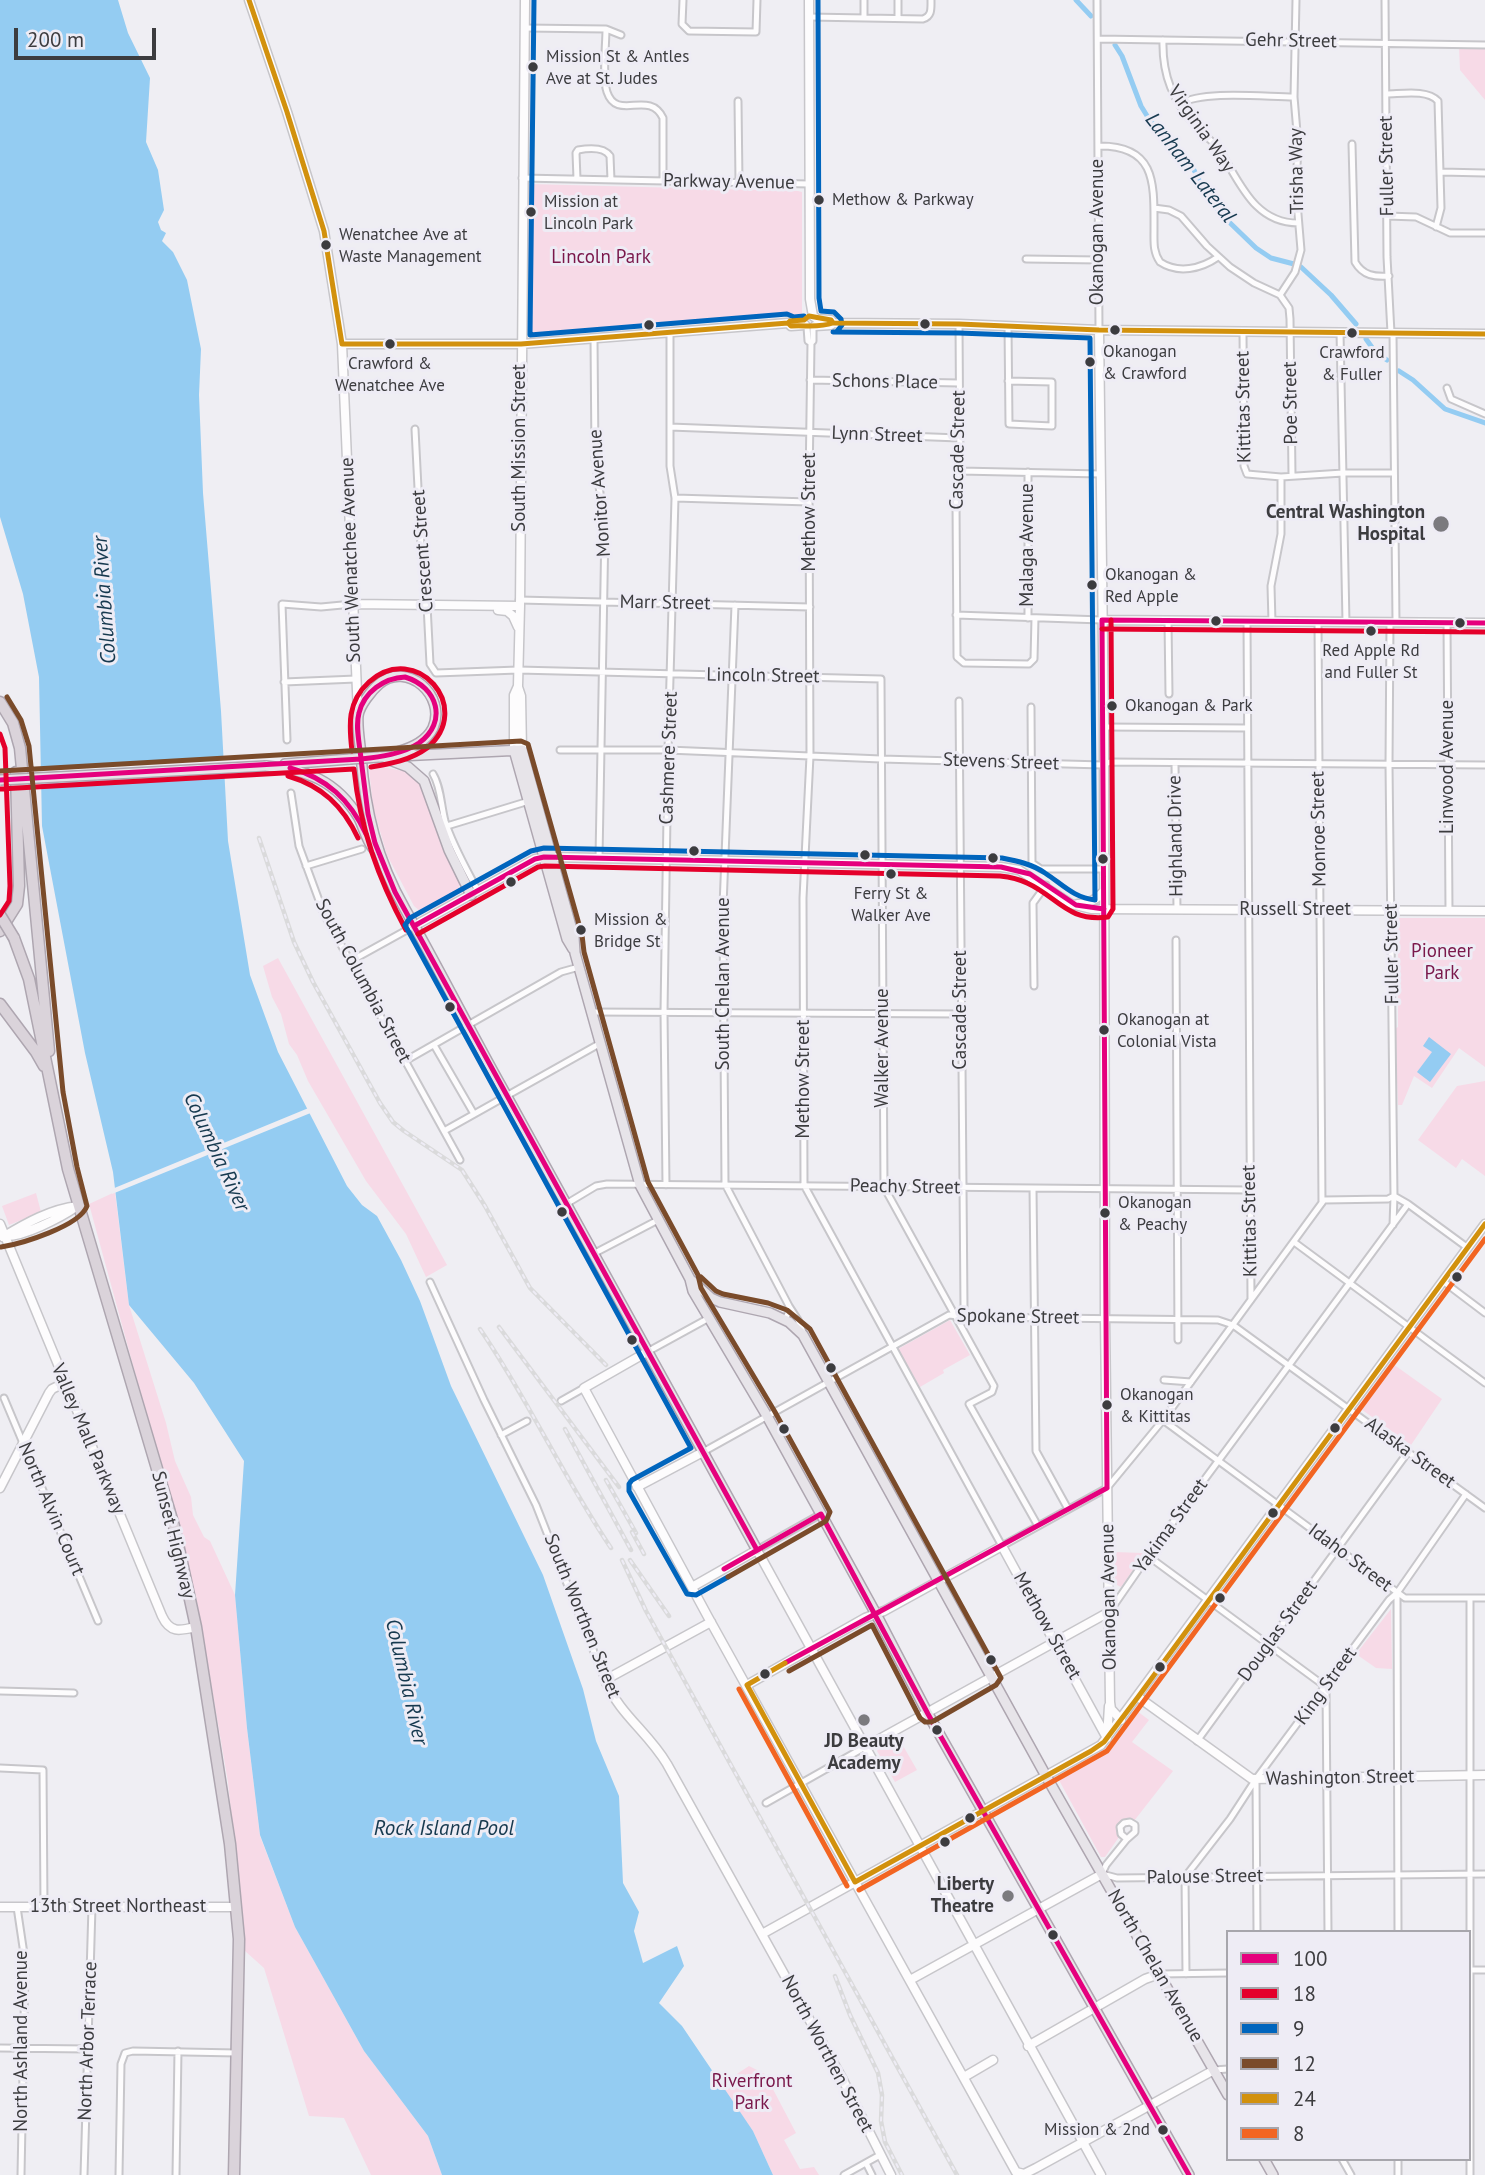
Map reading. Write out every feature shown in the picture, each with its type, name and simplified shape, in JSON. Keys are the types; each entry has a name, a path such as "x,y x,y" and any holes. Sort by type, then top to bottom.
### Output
{"highway":[{"path":"0,702 13,723 20,748 54,1093"},
{"path":"0,715 12,736 14,747 20,867 17,904 4,918 0,931"},
{"path":"0,937 4,918"},
{"name":"Sunset Highway","path":"4,918 29,979 68,1169 174,1526 196,1627 230,1844 240,1939 234,2175"},
{"path":"0,1004 42,1062 54,1093"}],"main road":[{"path":"358,714 377,685 393,678 415,680 430,692 435,701 436,719 430,733 414,747 379,757"},
{"name":"South Wenatchee Avenue","path":"358,714 365,798 379,856 395,892 757,1550"},
{"path":"0,780 518,750"},
{"name":"South Mission Street","path":"518,750 529,802 548,857"},
{"name":"South Mission Street","path":"518,750 548,857 567,939 575,953 640,1185 690,1279 693,1291 767,1416 928,1714 1189,2175"},
{"path":"379,757 408,767 424,781 449,850 474,893"},
{"path":"266,765 294,769 317,777 335,790 359,819 370,845 379,856"},
{"path":"690,1279 719,1302 770,1313 785,1319 803,1335"},
{"path":"710,1317 716,1306 739,1311 755,1310"},
{"name":"South Chelan Avenue","path":"803,1335 1102,1874"},
{"name":"North Chelan Avenue","path":"1102,1874 1226,2091"}],"street":[{"name":"South Wenatchee Avenue","path":"249,0 324,232 342,344 358,714"},
{"name":"South Mission Street","path":"518,750 521,696 518,670 525,0"},
{"path":"683,0 682,24 690,30 756,32 757,0"},
{"name":"Methow Street","path":"809,0 810,322 813,341 809,502 810,756 803,898 804,1185 1107,1738"},
{"path":"864,0 864,18"},
{"path":"898,0 898,18"},
{"path":"809,17 923,19 931,12 931,0"},
{"name":"Okanogan Avenue","path":"1097,0 1110,1702 1107,1738"},
{"name":"Trisha Way","path":"1280,295 1296,272 1301,241 1296,183 1298,144 1294,96 1296,0"},
{"name":"Fuller Street","path":"1385,0 1387,216 1394,473 1389,765 1394,1196"},
{"path":"525,28 606,30 621,35"},
{"path":"606,30 606,85 609,97 623,106 649,105 657,109 663,118 663,181"},
{"name":"Gehr Street","path":"1098,39 1485,45"},
{"name":"Virginia Way","path":"1163,40 1163,66 1170,86 1195,126 1217,146 1256,206 1278,221 1298,223"},
{"path":"1386,94 1427,95 1436,99 1439,104 1441,213 1436,227"},
{"path":"1180,104 1191,98 1209,96 1294,96"},
{"path":"738,100 738,182"},
{"path":"1352,144 1355,262 1369,275 1389,276"},
{"path":"1098,146 1127,149 1147,167 1153,182 1154,252 1163,265 1195,268 1206,266 1217,257"},
{"path":"577,179 578,150 599,149 605,150 610,156 611,180"},
{"path":"1441,172 1485,173"},
{"name":"Parkway Avenue","path":"522,178 809,184"},
{"path":"1154,208 1181,215 1217,257 1244,276 1280,295"},
{"path":"1387,216 1416,217 1450,233 1485,233"},
{"path":"1026,259 1098,260"},
{"name":"Poe Street","path":"1280,295 1289,308 1292,475"},
{"path":"342,344 521,344 790,321 831,325 959,324 1099,330 1485,334"},
{"name":"Cascade Street","path":"958,659 956,501 960,471 959,324"},
{"path":"1008,381 1052,382 1052,426 1009,424 1008,381 1009,326"},
{"name":"Kittitas Street","path":"1243,331 1244,466 1247,474 1280,477"},
{"name":"Cashmere Street","path":"666,1185 666,859 675,498 670,466 670,332"},
{"path":"1340,332 1346,622"},
{"name":"Monitor Avenue","path":"594,338 594,458 605,520 599,858"},
{"name":"Schons Place","path":"810,380 959,383"},
{"path":"1447,388 1451,399 1485,414"},
{"name":"Lynn Street","path":"670,427 959,438"},
{"name":"Crescent Street","path":"415,429 430,664 434,671"},
{"path":"960,471 1101,474"},
{"name":"Malaga Avenue","path":"958,659 964,663 1029,664 1034,659 1028,472"},
{"path":"1272,622 1271,586 1281,534 1280,477 1394,473"},
{"path":"675,498 809,502"},
{"name":"Marr Street","path":"284,682 282,604 321,607 353,604 486,606 605,602 810,607"},
{"name":"South Chelan Avenue","path":"735,605 725,861 725,1184 798,1320 803,1335"},
{"name":"Marr Street","path":"486,606 507,611 513,616 519,630"},
{"path":"956,615 1101,620 1485,623"},
{"path":"1168,621 1169,694"},
{"name":"Kittitas Street","path":"747,1685 1107,1488 1163,1420 1251,1300 1247,621"},
{"name":"Monroe Street","path":"1318,622 1322,1203"},
{"name":"Linwood Avenue","path":"1447,623 1449,911"},
{"name":"Lincoln Street","path":"434,671 443,674 518,670 881,679"},
{"path":"287,740 284,682 356,679"},
{"name":"Walker Avenue","path":"881,679 884,1187 994,1386 994,1389 969,1404 1038,1526"},
{"name":"Cascade Street","path":"955,1316 964,1307 959,701"},
{"path":"1031,707 1032,863 1041,869 1104,869"},
{"path":"1104,727 1247,728"},
{"name":"Stevens Street","path":"560,750 668,750 1103,765 1110,762 1485,765"},
{"name":"Highland Drive","path":"1175,764 1177,909"},
{"path":"433,774 447,826 474,893"},
{"name":"South Columbia Street","path":"290,793 295,828 324,914 460,1160"},
{"path":"447,826 529,802"},
{"path":"306,866 362,849"},
{"path":"349,962 535,859 548,857 960,866 1019,870 1046,885 1071,904 1091,902 1104,891"},
{"path":"1034,986 1033,903 1046,885"},
{"name":"Russell Street","path":"1071,904 1082,908 1104,909 1485,911"},
{"path":"1176,940 1178,1340"},
{"path":"405,1061 561,972 579,967"},
{"path":"591,1012 961,1014"},
{"path":"444,1130 599,1044"},
{"path":"434,1045 474,1114"},
{"name":"Peachy Street","path":"566,1204 596,1186 640,1185 1249,1190"},
{"path":"1033,1188 1036,1451 1068,1509"},
{"path":"1393,1225 1394,1196"},
{"path":"1251,1300 1322,1203 1329,1199 1385,1199 1394,1196 1468,1248"},
{"name":"Yakima Street","path":"766,1803 1109,1612 1408,1204"},
{"path":"2,1237 46,1214 78,1206"},
{"path":"593,1254 658,1220"},
{"name":"Valley Mall Parkway","path":"0,1224 2,1237 167,1626 174,1629 196,1627"},
{"path":"762,1934 1091,1751 1107,1738 1485,1224"},
{"path":"1294,1242 1485,1384"},
{"name":"South Worthen Street","path":"430,1282 536,1505 605,1680 619,1707 657,1746 762,1934"},
{"path":"1444,1282 1485,1313"},
{"path":"785,1319 789,1306"},
{"name":"Spokane Street","path":"637,1487 949,1315 1218,1320 1233,1325"},
{"path":"561,1401 710,1317"},
{"name":"Alaska Street","path":"1233,1325 1485,1508"},
{"path":"1164,1380 1191,1382"},
{"path":"0,1488 48,1393 64,1383"},
{"path":"584,1388 1018,2173 1026,2173 1214,2070 1226,2069"},
{"name":"North Alvin Court","path":"4,1398 98,1621"},
{"name":"Idaho Street","path":"1163,1420 1405,1598 1485,1598"},
{"path":"501,1435 527,1421"},
{"name":"Douglas Street","path":"1197,1741 1408,1452"},
{"name":"King Street","path":"1185,1877 1389,1600 1397,1593 1466,1494"},
{"path":"692,1587 821,1514"},
{"name":"South Wenatchee Avenue","path":"757,1550 1101,2175"},
{"path":"1148,1556 1326,1687 1328,1930"},
{"path":"1397,1593 1398,1930"},
{"path":"1470,1598 1470,1930"},
{"path":"605,1680 711,1622"},
{"path":"0,1691 74,1693"},
{"name":"Washington Street","path":"1138,1698 1247,1776 1256,1779 1485,1775"},
{"path":"1110,1702 1113,1712 1121,1720"},
{"path":"0,1768 43,1770 44,1907"},
{"path":"1256,1779 1257,1930"},
{"path":"910,1980 1102,1874 1127,1839"},
{"name":"Palouse Street","path":"1102,1874 1117,1878 1485,1874"},
{"path":"1185,1877 1186,1974"},
{"name":"13th Street Northeast","path":"0,1907 236,1906"},
{"name":"North Ashland Avenue","path":"17,1907 24,1954 20,2175"},
{"name":"North Arbor Terrace","path":"84,2175 92,1907"},
{"name":"North Worthen Street","path":"762,1934 843,2080 891,2175"},
{"path":"1028,2046 1148,1977 1159,1974 1226,1973"},
{"path":"0,2048 88,2049"},
{"path":"176,2175 178,2051"},
{"path":"119,2175 121,2064 125,2053 237,2053"},
{"path":"964,2077 993,2060"},
{"path":"844,2175 880,2155"},
{"path":"866,2163 872,2175"}],"green space":[{"path":"1459,47 1485,47 1485,100 1460,70"},
{"name":"Lincoln Park","path":"529,184 802,192 802,315 531,336 527,331 526,187"},
{"path":"383,767 408,772 420,783 459,881 459,889 454,898 429,911 421,912 414,906 387,855 373,807 369,768"},
{"name":"Pioneer Park","path":"1485,918 1485,1067 1459,1048 1432,1088 1414,1076 1402,1105 1398,1105 1395,1029 1398,1027 1398,928 1395,920"},
{"path":"278,958 447,1265 426,1277 406,1234 366,1181 289,1044 263,966"},
{"path":"1485,1081 1485,1176 1462,1159 1456,1168 1418,1140 1457,1086"},
{"path":"115,1192 129,1305 166,1423 175,1461 191,1497 193,1515 204,1537 210,1541 235,1595 260,1836 295,1927 364,2051 428,2136 442,2175 371,2175 344,2118 309,2116 264,1968 245,1951 228,1782 196,1596 89,1204"},
{"path":"36,1193 41,1212 9,1225 2,1206"},
{"path":"950,1320 970,1355 920,1387 898,1349"},
{"path":"1393,1364 1442,1399 1411,1445 1361,1409"},
{"path":"1114,1552 1143,1553 1121,1587 1115,1584"},
{"path":"1391,1609 1392,1669 1376,1668 1356,1654"},
{"path":"1137,1711 1149,1720 1132,1742 1173,1771 1134,1821 1122,1822 1117,1826 1119,1837 1105,1857 1101,1857 1060,1782 1060,1777 1114,1742"},
{"path":"898,1737 917,1770 895,1782 877,1751"},
{"name":"Riverfront Park","path":"749,2066 765,2074 796,2133 784,2140 800,2169 814,2167 819,2175 773,2175 753,2131 720,2085"}],"water":[{"name":"Rock Island Pool","path":"0,0 118,0 128,33 150,78 146,142 158,170 164,210 158,222 161,230 166,233 162,241 173,252 187,280 201,349 199,395 203,493 221,711 228,841 250,975 278,1052 347,1186 362,1205 377,1216 401,1260 420,1301 451,1386 543,1575 583,1689 596,1741 619,1796 623,1883 639,1912 634,1931 643,1963 677,1946 684,1966 659,2003 682,2026 753,2131 773,2175 442,2175 428,2136 364,2051 295,1927 260,1835 235,1595 244,1461 194,1383 129,1305 113,1172 85,1053 42,826 39,677 23,594 0,517"},
{"path":"1429,1037 1451,1054 1430,1082 1417,1072 1432,1052 1423,1046"}],"pier":[{"path":"227,759 228,774 38,784 37,768"},
{"path":"311,1107 313,1112 112,1194 112,1189"}],"waterway":[{"name":"Lanham Lateral","path":"1076,0 1091,16"},
{"name":"Lanham Lateral","path":"1115,45 1122,56 1141,106 1177,155 1192,166 1208,198 1256,248 1271,258 1294,264"},
{"name":"Lanham Lateral","path":"1301,267 1331,295 1356,324"},
{"path":"1366,339 1376,353 1387,360"},
{"path":"1399,371 1445,409 1485,423"}],"railway":[{"path":"259,838 294,942 380,1103 393,1122 404,1131 462,1170 530,1288 606,1365"},
{"path":"499,1327 619,1487"},
{"path":"480,1329 611,1548"},
{"path":"565,1429 631,1550"},
{"path":"606,1480 636,1533"},
{"path":"632,1532 644,1554"},
{"path":"622,1560 646,1611 957,2175"},
{"path":"630,1560 669,1616"},
{"path":"835,1976 878,2073 885,2142 902,2175"}],"transit line":[{"name":"24","path":"249,0 324,231 342,344 521,344 788,323"},
{"name":"9","path":"534,0 530,335 787,314 794,317 804,316"},
{"name":"9","path":"818,0 819,298 821,311 834,312 841,319 842,325 838,330"},
{"name":"24","path":"809,316 831,320 833,323 812,326 791,326 788,323 804,320 809,316"},
{"name":"24","path":"833,323 959,324 1099,330 1485,334"},
{"name":"9","path":"728,1577 696,1595 687,1594 629,1491 632,1480 691,1448 405,925 410,918 531,851 544,848 1002,858 1035,867 1074,893 1095,900 1090,338 833,332"},
{"name":"100","path":"1102,620 1107,1488"},
{"name":"100","path":"1102,620 1485,623"},
{"name":"18","path":"418,934 538,867 545,866 1000,876 1027,883 1082,916 1108,917 1113,909 1111,620"},
{"name":"18","path":"1102,629 1485,632"},
{"name":"18","path":"352,751 351,714 357,698 369,682 387,671 405,669 421,674 434,684 442,698 445,715 440,732 427,748 414,756 371,767"},
{"name":"100","path":"405,677 416,682 432,697 436,716 434,725 428,735 413,747 361,759 357,724 365,699 383,683 405,677"},
{"name":"12","path":"1,1247 62,1227 82,1213 87,1206 63,1092 29,746 21,720 7,697"},
{"name":"18","path":"0,734 5,748 10,886 9,901 0,915"},
{"name":"12","path":"0,771 521,741 528,744 648,1182 698,1275 701,1288 775,1412 830,1512 826,1521 728,1577"},
{"name":"100","path":"0,780 361,759"},
{"name":"100","path":"361,759 368,814 375,843 395,892 757,1550"},
{"name":"100","path":"290,768 315,778 336,792 353,811 366,834"},
{"name":"18","path":"0,789 354,769 361,812 372,852 406,930"},
{"name":"18","path":"288,776 311,785 330,799 346,816 358,838"},
{"name":"100","path":"414,926 535,859 544,857 1001,867 1030,874 1076,905 1104,909"},
{"name":"24","path":"785,1663 747,1685 855,1882 1091,1751 1104,1742 1138,1697 1485,1224"},
{"name":"8","path":"859,1890 1107,1751 1485,1239"},
{"name":"12","path":"701,1277 723,1294 768,1303 787,1310 810,1329 1001,1678 996,1685 932,1722 925,1722 920,1718 872,1625 789,1671"},
{"name":"100","path":"785,1663 1107,1488"},
{"name":"100","path":"724,1569 821,1514 928,1714 1189,2175"},
{"name":"8","path":"739,1689 847,1886"}],"place":[{"name":"Mission St & Antles Ave at St. Judes","path":"533,67"},
{"name":"Methow & Parkway","path":"819,200"},
{"name":"Mission at Lincoln Park","path":"531,212"},
{"name":"Wenatchee Ave at Waste Management","path":"326,245"},
{"name":"Crawford & Fuller","path":"1352,333"},
{"name":"Crawford & Wenatchee Ave","path":"390,344"},
{"name":"Okanogan & Crawford","path":"1090,362"},
{"name":"Central Washington Hospital","path":"1441,524"},
{"name":"Okanogan & Red Apple","path":"1092,585"},
{"name":"Red Apple Rd and Fuller St","path":"1371,631"},
{"name":"Okanogan & Park","path":"1112,706"},
{"name":"Ferry St & Walker Ave","path":"891,874"},
{"name":"Mission & Bridge St","path":"581,930"},
{"name":"Okanogan at Colonial Vista","path":"1104,1030"},
{"name":"Okanogan & Peachy","path":"1105,1213"},
{"name":"Okanogan & Kittitas","path":"1107,1405"},
{"name":"JD Beauty Academy","path":"864,1720"},
{"name":"Liberty Theatre","path":"1008,1896"},
{"name":"Mission & 2nd","path":"1163,2130"}],"water label":[{"name":"Columbia River","path":"105,600"},
{"name":"Columbia River","path":"216,1152"},
{"name":"Columbia River","path":"406,1682"}]}
